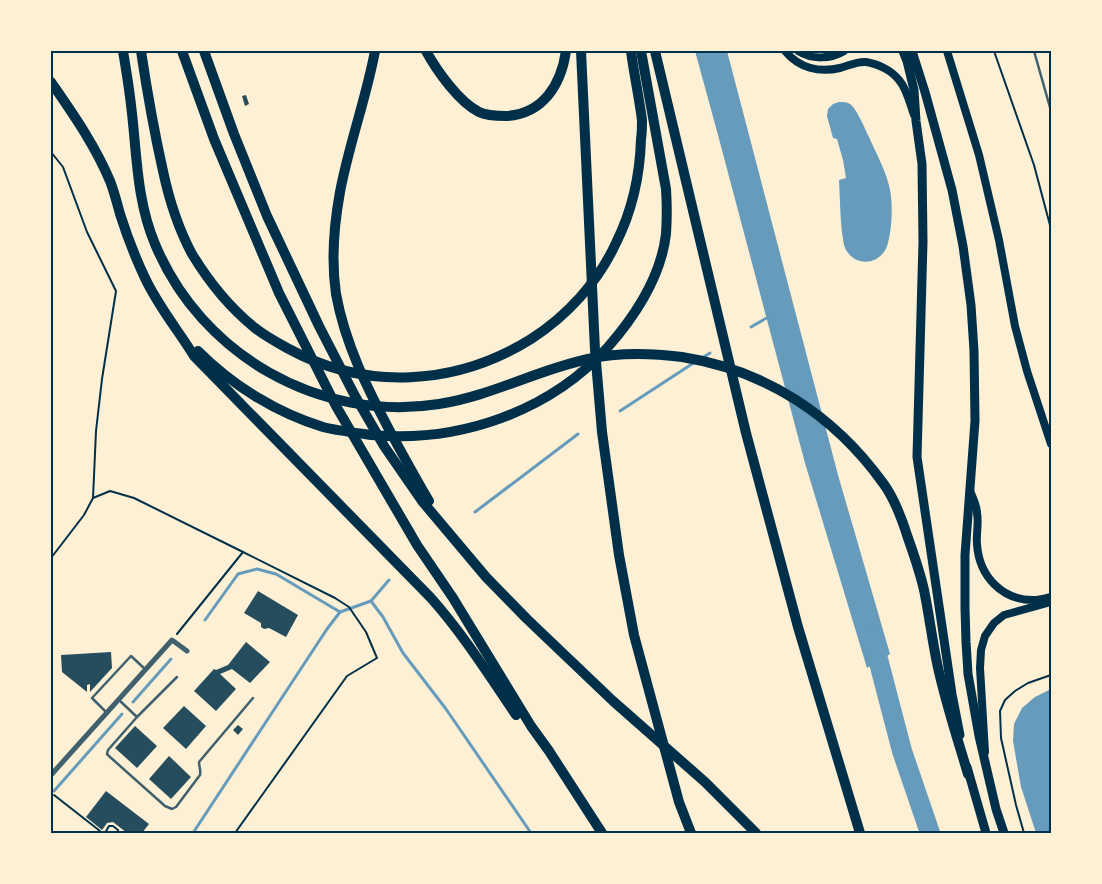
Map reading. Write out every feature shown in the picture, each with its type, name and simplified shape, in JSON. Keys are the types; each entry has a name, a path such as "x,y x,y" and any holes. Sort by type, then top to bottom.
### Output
{"highway":[{"path":"123,51 132,106 134,144 142,203 155,244 166,268 189,303 218,335 260,368 275,376 336,400 386,407 414,407 475,396 549,369 591,358 612,355 653,354 700,360 745,373 772,386 808,407 824,419 853,447 884,484 903,521 924,590 944,695 986,833"},
{"path":"140,51 156,142 168,192 178,223 191,252 221,296 255,329 272,341 318,364 365,376 402,378 451,372 501,356 543,331 561,317 593,282 617,242 626,219 635,188 640,158 642,122 631,51"},
{"path":"182,51 218,148 278,294 336,406 413,537 453,598 531,726 602,833"},
{"path":"204,51 267,216 319,326 355,396 384,446 422,501 486,577 520,612 613,702 705,782 756,833"},
{"path":"375,51 340,190 334,231 336,293 344,327 372,398 449,534"},
{"path":"426,51 451,88 461,98 479,112 498,116 520,114 531,110 550,94 562,71 566,51"},
{"path":"581,51 596,359 602,432 619,555 634,636 679,802 691,833"},
{"path":"178,331 226,376 264,402 310,422 360,434 405,436 448,433 512,414 550,394 596,360 621,332 643,299 658,265 666,234 666,189 641,51"},
{"path":"655,51 751,451 798,627 860,833"},
{"path":"902,51 907,61 914,90 922,164 917,457 952,694 968,774"},
{"path":"912,51 952,190 972,305 975,421 965,555 966,642 968,674 979,736 996,808 1004,833"},
{"path":"51,82 91,141 110,182 134,252 146,280 194,356 442,610 464,637 517,715 531,726"}],"main road":[{"path":"785,51 790,58 805,67 821,70 865,62 876,64 890,71 900,80 916,121"},
{"path":"798,51 820,58 838,55 844,51"},
{"path":"947,51 982,164 1015,326 1027,371 1051,444"},
{"path":"970,489 977,512 977,545 980,562 994,585 1006,593 1022,599 1036,600 1051,597"},
{"path":"986,764 980,668 981,650 985,636 994,623 1004,615 1051,602"}],"street":[{"path":"51,776 172,640 187,651"}],"lane":[{"path":"1034,51 1051,111"},
{"path":"107,712 92,698 131,656 146,670"},
{"path":"176,677 137,716 108,750 107,754 166,806 172,808 176,807 200,775 199,762 253,698"},
{"path":"119,700 137,716"}],"path":[{"path":"994,51 1034,165 1051,229"},
{"path":"51,152 63,167 87,232 116,291 96,431 93,498 84,515 51,558"},
{"path":"93,498 110,491 134,498 335,598 350,607 366,632 377,658 347,676 235,833"},
{"path":"172,640 243,552"},
{"path":"1024,833 1001,738 1000,711 1005,700 1015,691 1028,683 1051,674"},
{"path":"54,796 99,832 105,833 110,824 118,830 118,833"}],"water":[{"path":"695,51 727,51 838,475 890,654 867,668 805,463"},
{"path":"839,102 850,104 858,115 881,163 890,190 892,217 888,243 880,257 866,262 853,258 848,253 843,242 839,180 846,178 837,139 833,138 827,116 828,109 833,104"},
{"path":"1051,689 1051,833 1036,833 1021,787 1013,741 1014,724 1022,708 1035,697"}],"building":[{"path":"246,95 249,104 245,106 242,96"},
{"path":"258,591 298,615 286,637 269,628 264,629 261,627 261,623 244,613"},
{"path":"246,642 270,662 250,683 232,669 220,674 236,689 216,711 194,691 214,669 216,670 228,665"},
{"path":"111,652 112,668 90,692 90,684 87,685 87,692 62,672 61,655"},
{"path":"184,706 206,726 186,749 163,728"},
{"path":"238,725 243,729 238,735 233,730"},
{"path":"135,726 157,746 137,768 115,748"},
{"path":"169,756 191,777 171,799 149,779"},
{"path":"106,791 149,824 142,833 127,833 113,822 107,823 102,830 86,817"}],"waterway":[{"path":"751,327 770,316"},
{"path":"702,358 710,353"},
{"path":"620,411 695,362"},
{"path":"475,512 578,434"},
{"path":"205,620 238,574 257,569 276,574 340,612"},
{"path":"193,833 340,612 371,601 389,580"},
{"path":"371,601 383,617 403,653 446,709 531,833"},
{"path":"872,636 902,751 930,833"},
{"path":"133,702 171,659"},
{"path":"54,791 122,714"}]}
